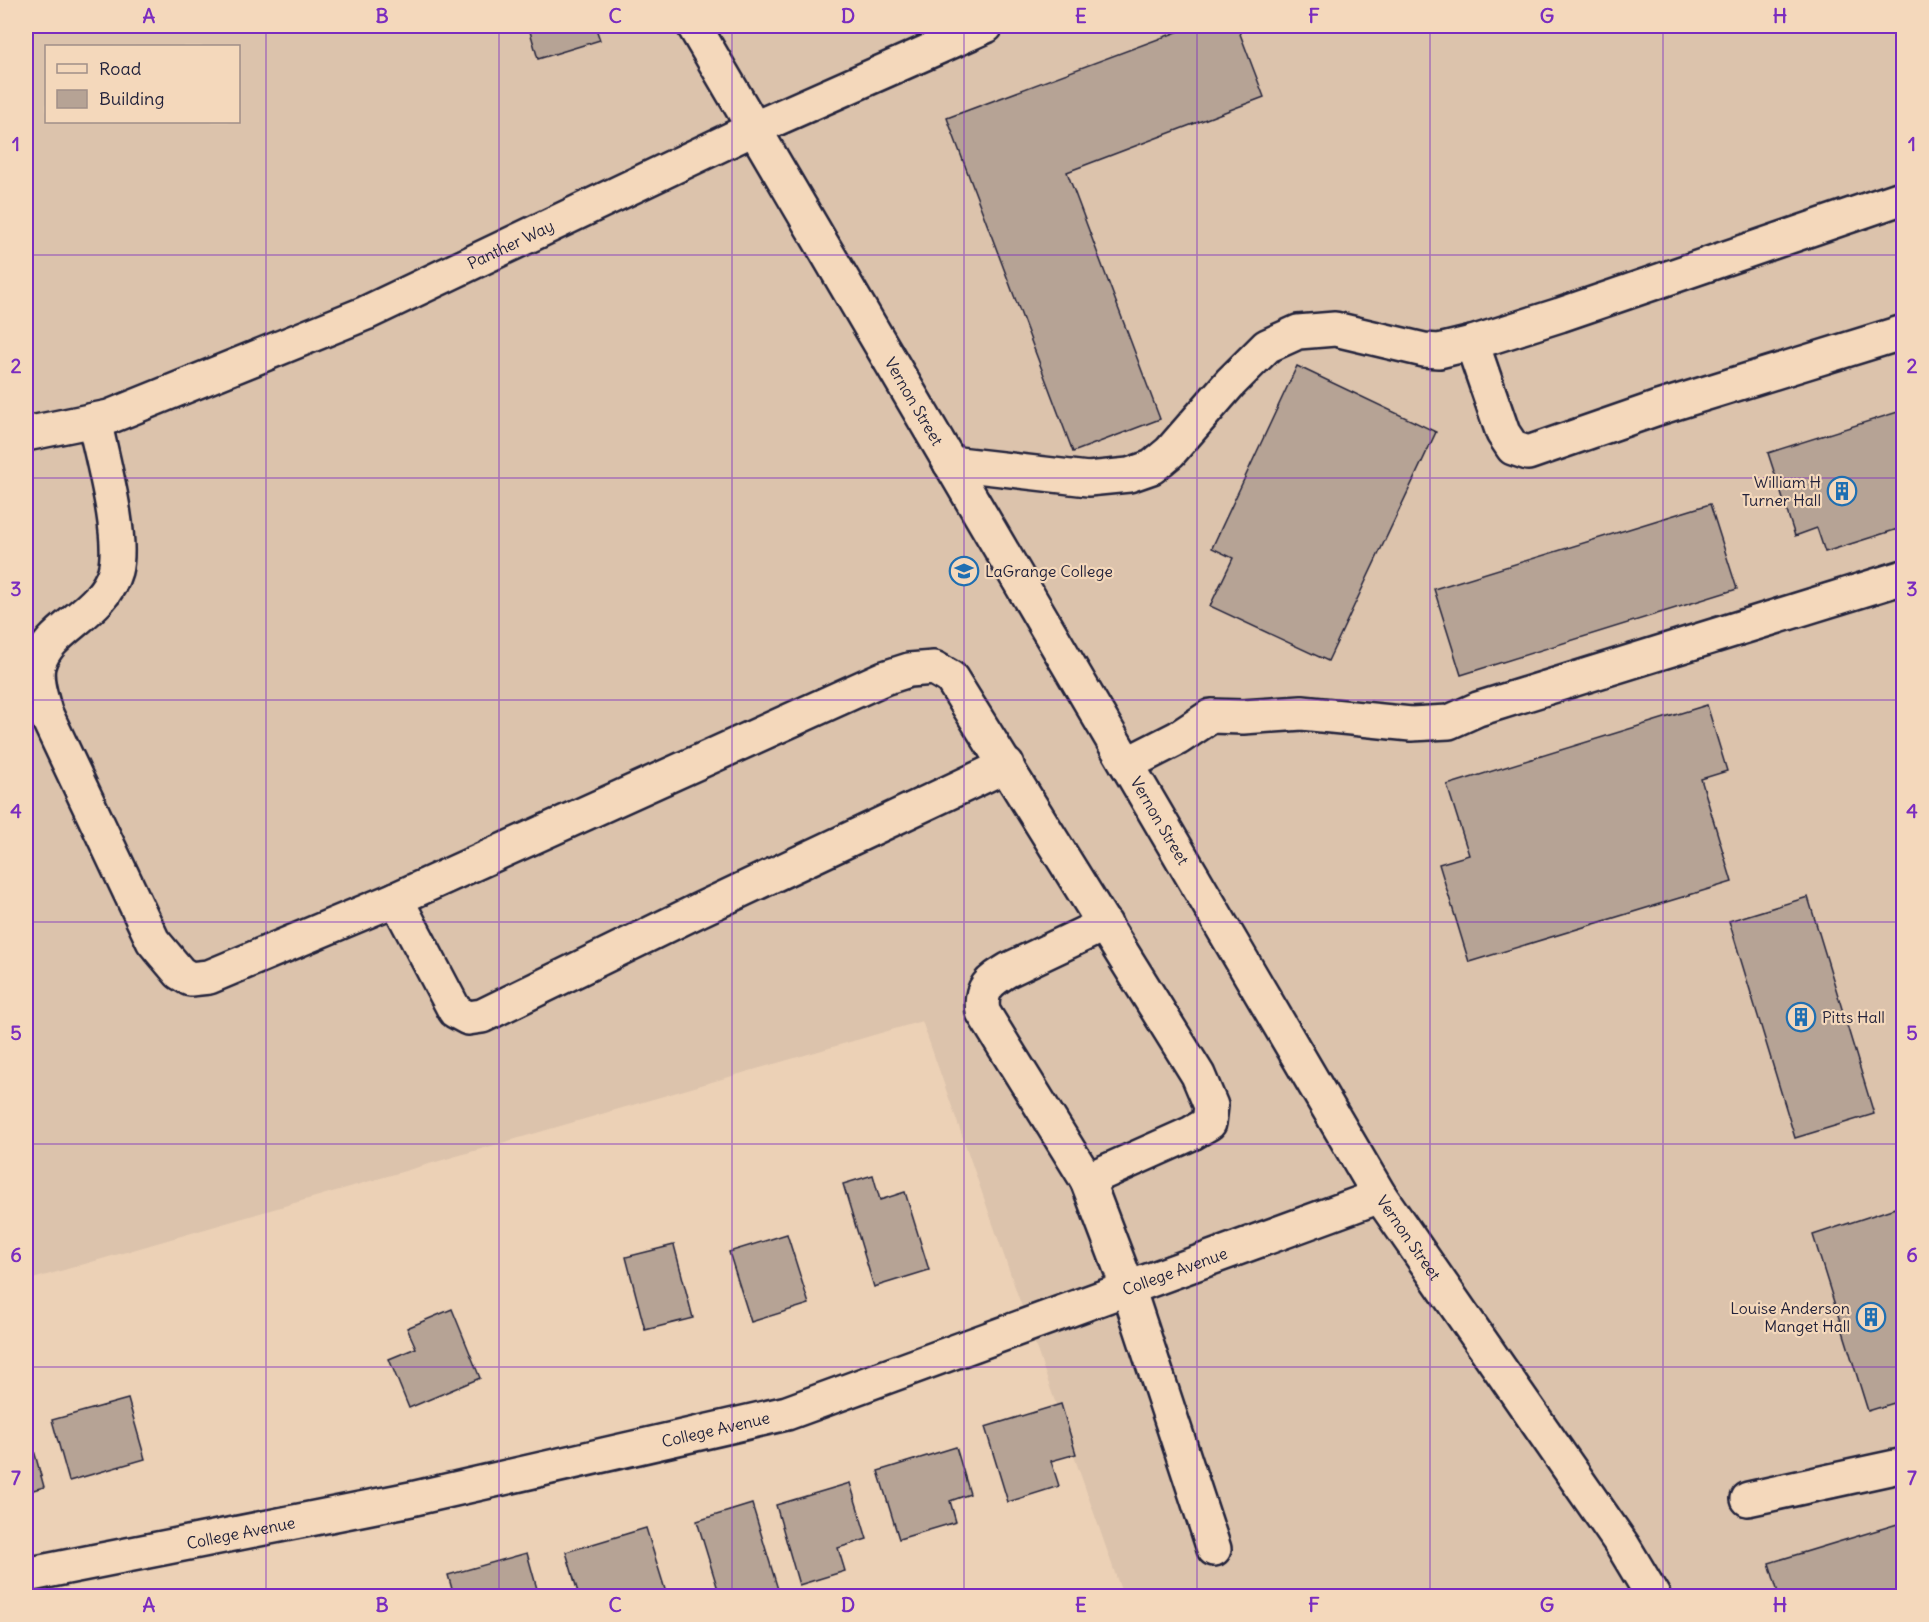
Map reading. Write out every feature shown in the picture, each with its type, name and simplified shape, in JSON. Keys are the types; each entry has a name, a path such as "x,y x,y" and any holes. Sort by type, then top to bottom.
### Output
{"street":[{"name":"Vernon Street","path":"694,26 1380,1196 1623,1546 1653,1596"},
{"name":"Panther Way","path":"26,434 109,417 366,313 753,129 986,26"},
{"path":"950,463 1088,479 1129,475 1152,467 1170,452 1230,383 1267,346 1298,332 1335,329 1424,350 1438,351 1472,343 1560,315 1904,197"},
{"path":"1472,343 1503,433 1513,447 1528,453 1655,409 1904,332"},
{"path":"94,420 115,525 117,553 115,571 105,592 91,609 58,636 43,653 38,668 38,685 45,712 153,940 180,973 190,980 199,980 396,898 884,678 909,670 934,668 951,678 1007,765 1198,1075 1211,1106 1209,1123 1192,1133 1087,1180"},
{"path":"1127,764 1178,738 1211,716 1243,717 1302,712 1411,724 1449,722 1478,709 1904,577"},
{"path":"396,898 455,1011 468,1018 482,1016 689,915 1007,765"},
{"path":"1105,924 1008,970 985,988 981,1001 983,1012 1087,1180 1128,1288 1214,1550"},
{"name":"College Avenue","path":"26,1575 411,1499 787,1413 1380,1196"},
{"path":"1748,1498 1904,1465"}],"shaded area":[{"name":"LaGrange College","path":"26,26 1903,26 1903,1596 1123,1596 922,1021 26,1281"}],"building":[{"path":"535,26 595,26 600,40 538,59 529,28"},
{"path":"1193,26 1237,26 1264,97 1067,172 1160,419 1073,452 947,118"},
{"path":"1297,366 1436,432 1328,661 1210,606 1233,558 1212,548"},
{"name":"William H Turner Hall","path":"1904,410 1904,536 1901,528 1825,552 1817,528 1795,536 1768,453"},
{"path":"1710,504 1737,589 1461,675 1434,589"},
{"path":"1707,705 1727,771 1701,779 1732,882 1469,962 1439,864 1469,855 1447,785"},
{"name":"Pitts Hall","path":"1808,897 1874,1114 1795,1138 1729,921"},
{"path":"873,1175 880,1200 905,1192 929,1270 874,1287 843,1184"},
{"name":"Louise Anderson Manget Hall","path":"1895,1208 1904,1234 1904,1400 1868,1411 1813,1235"},
{"path":"787,1234 809,1304 751,1322 729,1252"},
{"path":"674,1245 693,1318 645,1330 626,1257"},
{"path":"452,1309 480,1378 409,1408 389,1359 416,1348 407,1328"},
{"path":"128,1399 145,1459 69,1481 52,1420"},
{"path":"1061,1404 1076,1454 1051,1461 1059,1486 1008,1502 985,1427"},
{"path":"29,1432 44,1487 26,1492 26,1433"},
{"path":"956,1447 970,1494 950,1501 956,1522 899,1539 878,1471"},
{"path":"850,1483 867,1539 838,1548 845,1571 799,1585 776,1505"},
{"path":"752,1504 780,1596 720,1596 697,1521"},
{"path":"1904,1522 1904,1596 1779,1596 1769,1563"},
{"path":"646,1528 667,1596 579,1596 566,1552"},
{"path":"527,1553 539,1596 454,1596 448,1575"}],"place":[{"name":"William H Turner Hall","path":"1842,491"},
{"name":"LaGrange College","path":"964,571"},
{"name":"Pitts Hall","path":"1801,1017"},
{"name":"Louise Anderson Manget Hall","path":"1871,1317"}]}
